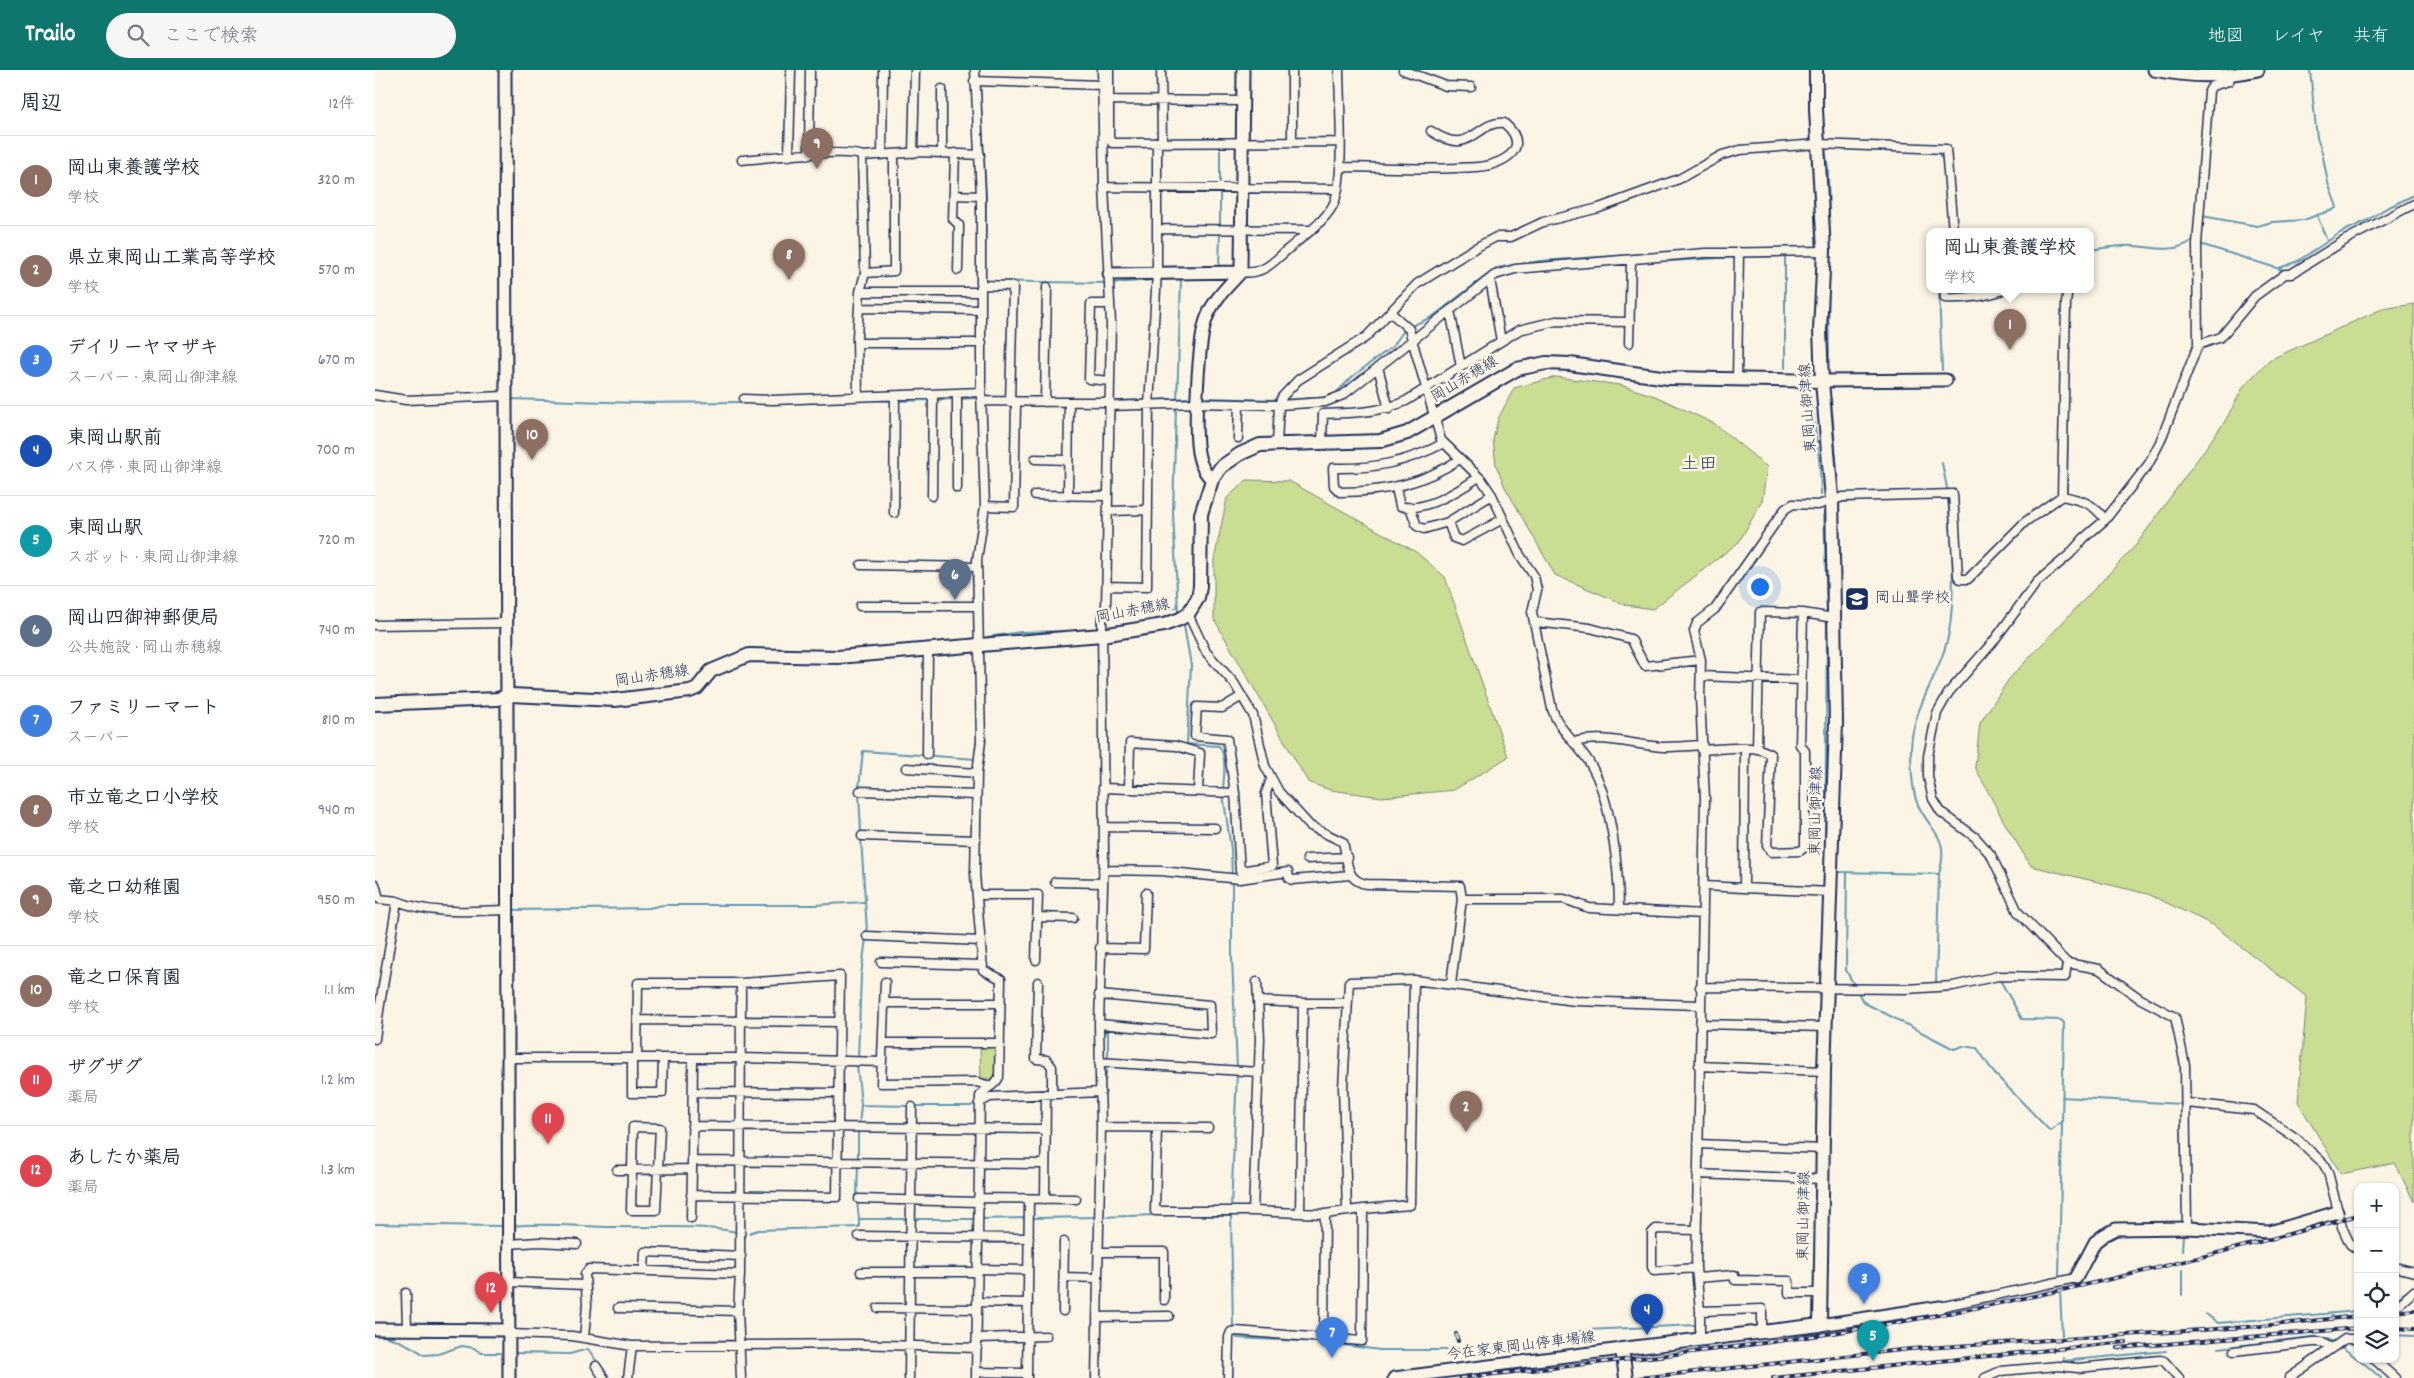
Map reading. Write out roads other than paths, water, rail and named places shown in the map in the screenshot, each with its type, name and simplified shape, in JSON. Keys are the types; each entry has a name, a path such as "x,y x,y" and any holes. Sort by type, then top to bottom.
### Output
{"main road":[{"name":"東岡山御津線","path":"1816,70 1824,251 1820,330 1821,381 1833,499 1829,617 1835,723 1831,892 1825,1027 1820,1325"},
{"name":"岡山赤穂線","path":"375,704 497,699 506,696 623,700 690,691 697,688 711,671 749,655 839,657 1102,635 1164,625 1188,614 1197,598 1200,586 1201,514 1212,480 1221,467 1240,454 1261,445 1380,441 1407,433 1517,369 1546,364 1570,364 1668,378 1821,381"},
{"path":"1627,1378 1622,1349 1762,1334 1820,1325"}],"street":[{"path":"505,70 509,1378"},
{"path":"789,156 791,70"},
{"path":"809,155 810,70"},
{"path":"882,155 883,70"},
{"path":"913,153 915,70"},
{"path":"975,70 978,81 981,196 981,392 985,506 977,568 977,606 981,646 981,741 976,795 975,874 983,970 1001,979 999,1077 981,1093 979,1103 977,1375 1027,1376 1029,1199"},
{"path":"1096,1378 1101,1092 1105,1063 1099,1024 1104,827 1101,621 1106,609 1107,586 1110,404 1110,279 1104,187 1102,70"},
{"path":"1109,70 1109,138 1112,143 1339,142"},
{"path":"1107,586 1147,587 1150,402 1157,278 1157,187 1161,70"},
{"path":"1212,480 1204,471 1198,455 1197,403 1202,334 1207,317 1216,301 1241,272 1243,70"},
{"path":"1292,70 1292,142"},
{"path":"1110,279 1157,278 1241,272 1253,273 1270,265 1310,230 1332,208 1337,188 1339,167 1339,70"},
{"path":"1403,70 1446,86 1471,86"},
{"path":"2154,70 2178,75 2231,75 2258,70"},
{"path":"2187,1228 2187,1103 2185,1065 2175,1018 2139,998 2099,969 2067,963 2018,912 1991,855 1975,837 1941,812 1933,798 1928,777 1928,756 1937,713 1949,692 1993,642 2037,582 2069,555 2105,520 2148,464 2160,442 2176,395 2187,374 2198,345 2197,243 2209,91 2212,86 2229,81 2231,75"},
{"path":"978,81 1102,85"},
{"path":"942,89 942,153"},
{"path":"1109,100 1243,101"},
{"path":"1339,167 1437,169 1478,167 1491,165 1504,158 1515,150 1518,144 1517,137 1504,122 1492,123 1467,140 1448,140 1431,131"},
{"path":"1277,444 1281,401 1298,380 1366,337 1417,284 1495,237 1511,236 1543,222 1599,208 1679,178 1722,155 1740,150 1818,144 1946,149 1953,228"},
{"path":"742,160 853,154 862,156 913,153 980,155"},
{"path":"955,153 953,219 959,225 958,270"},
{"path":"865,272 894,271 895,154"},
{"path":"858,396 857,342 860,292 865,272 862,156"},
{"path":"1104,187 1337,188"},
{"path":"954,195 981,196"},
{"path":"2198,345 2221,337 2255,296 2285,274 2291,274 2347,240 2414,204"},
{"path":"1157,229 1310,230"},
{"path":"982,401 1013,403 1069,402 1110,404 1150,402 1239,404 1335,400 1489,279 1515,269 1705,253 1739,256 1824,251"},
{"path":"1737,380 1739,256"},
{"path":"1629,344 1631,260"},
{"path":"1489,279 1501,341"},
{"path":"860,292 981,289 1013,286 1014,507 985,506"},
{"path":"1045,402 1047,287"},
{"path":"1944,293 1945,298 1961,299 1995,293"},
{"path":"2062,496 2067,293"},
{"path":"1110,304 1091,304 1089,379 1110,381"},
{"path":"859,308 981,310"},
{"path":"1450,310 1461,367"},
{"path":"1390,312 1408,328 1413,340 1433,418 1444,443 1479,477 1492,495 1520,555 1534,576 1537,590 1532,612 1552,709 1557,723 1589,762 1599,783 1617,864 1619,909"},
{"path":"1322,443 1323,414 1370,413 1389,409 1425,389 1519,330 1556,321 1630,322"},
{"path":"857,342 982,343"},
{"path":"1378,368 1389,409"},
{"path":"1821,381 1946,380"},
{"path":"744,399 773,400 858,396 895,399 933,398 957,397 981,392"},
{"path":"375,395 406,400 505,396"},
{"path":"957,397 957,488"},
{"path":"932,496 933,398"},
{"path":"894,512 895,399"},
{"path":"1068,496 1069,402"},
{"path":"1238,438 1239,404"},
{"path":"1444,443 1399,462 1373,467 1333,468 1334,486 1340,492 1368,492 1396,488 1420,481 1460,459"},
{"path":"1035,459 1068,460"},
{"path":"1396,488 1400,506 1411,510 1440,499 1479,477"},
{"path":"1700,1340 1696,1230 1699,1005 1704,886 1705,798 1702,747 1701,660 1694,631 1697,623 1715,609 1785,509 1793,504 1818,505 1833,499 1953,494 1958,576 1962,579 1971,578 2025,522 2062,496 2094,506 2105,520"},
{"path":"1035,495 1108,496"},
{"path":"1411,510 1417,526 1424,529 1448,522 1492,495"},
{"path":"1108,511 1148,510"},
{"path":"1448,522 1454,538 1462,541 1503,519"},
{"path":"861,565 977,568"},
{"path":"860,606 977,606"},
{"path":"1757,748 1760,612 1803,613 1829,617"},
{"path":"1573,742 1595,739 1617,740 1662,747 1757,748 1767,751 1771,755 1767,846 1771,852 1799,851 1805,847 1805,751 1800,745 1803,613"},
{"path":"1188,614 1206,652 1242,696 1253,715 1265,766 1279,792 1310,826 1343,842 1351,875 1357,883 1461,886 1462,899 1451,984"},
{"path":"1535,622 1590,628 1631,639 1645,666 1701,660"},
{"path":"375,625 506,623"},
{"path":"927,754 928,649"},
{"path":"1701,676 1801,680"},
{"path":"1242,696 1223,708 1197,708 1195,736 1227,739 1235,793 1240,870 1272,866 1267,792 1271,779"},
{"path":"1129,789 1131,743 1176,746 1200,754 1198,791"},
{"path":"1744,888 1745,748"},
{"path":"906,768 977,773"},
{"path":"1103,788 1235,793"},
{"path":"861,791 976,795"},
{"path":"1104,827 1215,828"},
{"path":"862,836 976,840"},
{"path":"1307,859 1347,857"},
{"path":"1103,870 1161,871 1232,879 1288,872 1289,878 1292,880 1351,875"},
{"path":"1055,882 1102,883"},
{"path":"375,884 377,899 397,901 425,909 454,912 507,910"},
{"path":"1704,886 1831,892"},
{"path":"1100,948 1144,949 1146,893"},
{"path":"978,896 1039,895 1036,960"},
{"path":"1462,899 1564,899 1589,908 1703,914"},
{"path":"375,1039 381,988 387,970 397,901"},
{"path":"1038,916 1073,918"},
{"path":"867,936 981,941"},
{"path":"881,962 983,965"},
{"path":"1701,987 1937,987 1998,976 2065,976 2067,963"},
{"path":"663,1058 662,1093 632,1093 638,982 741,983 840,976 837,1197 691,1195"},
{"path":"1157,1128 1155,1211 1253,1211 1325,1214 1363,1208 1410,1205 1414,980"},
{"path":"1347,1210 1343,1088 1349,982 1414,980 1575,1001 1699,1005"},
{"path":"885,982 881,1083 977,1082 990,1086"},
{"path":"1039,982 1036,1060 1047,1060 1052,1067 1045,1129 1045,1199"},
{"path":"1253,1211 1259,1072 1257,982"},
{"path":"741,983 741,1274 737,1311 741,1378"},
{"path":"1099,995 1210,1005 1211,1034 1099,1024"},
{"path":"1258,1001 1347,1003"},
{"path":"885,1003 1000,1003"},
{"path":"1301,1213 1303,1003"},
{"path":"637,1020 839,1022"},
{"path":"1700,1024 1825,1027"},
{"path":"883,1043 1000,1043"},
{"path":"507,1058 742,1058 882,1062"},
{"path":"691,1218 693,1058"},
{"path":"1105,1063 1259,1072"},
{"path":"1699,1066 1824,1071"},
{"path":"693,1092 838,1093"},
{"path":"979,1103 990,1097 1101,1092"},
{"path":"2187,1103 2254,1110 2268,1118 2323,1163 2330,1180 2337,1212 2350,1244 2354,1247"},
{"path":"909,1378 912,1107"},
{"path":"693,1126 1045,1129"},
{"path":"633,1127 660,1128 658,1169 656,1210 631,1210 633,1127"},
{"path":"1101,1127 1208,1128"},
{"path":"1698,1144 1823,1149"},
{"path":"617,1170 658,1169 741,1162 1045,1164"},
{"path":"1697,1174 1822,1179"},
{"path":"859,1199 1076,1199"},
{"path":"1227,1378 1233,1332 1362,1341 1363,1208"},
{"path":"1820,1325 1940,1307 2076,1278 2086,1264 2092,1246 2099,1238 2111,1231 2124,1228 2187,1228 2270,1232 2337,1212"},
{"path":"1324,1337 1325,1214"},
{"path":"1696,1230 1655,1229 1652,1233 1652,1267 1654,1271 1696,1268"},
{"path":"859,1236 1029,1238"},
{"path":"508,1244 539,1242 577,1244"},
{"path":"1063,1311 1064,1242"},
{"path":"644,1270 645,1252 741,1256"},
{"path":"1098,1252 1164,1252 1164,1300"},
{"path":"2399,1268 2414,1272"},
{"path":"583,1338 587,1306 585,1274 589,1269 741,1274"},
{"path":"861,1272 1028,1270"},
{"path":"1697,1278 1734,1275 1735,1280 1789,1281 1789,1293 1820,1293"},
{"path":"1064,1277 1098,1278"},
{"path":"508,1282 585,1286"},
{"path":"2399,1305 2414,1292"},
{"path":"406,1293 407,1328"},
{"path":"878,1308 910,1309 1028,1303"},
{"path":"618,1308 737,1311"},
{"path":"1700,1311 1761,1309 1762,1334"},
{"path":"1097,1317 1169,1316"},
{"path":"375,1329 407,1328 508,1332 583,1338 632,1346 909,1345 977,1348"},
{"path":"977,1338 1046,1336"},
{"path":"2289,1378 2345,1339 2354,1339"},
{"path":"2234,1351 2313,1342 2321,1342 2332,1347"},
{"path":"628,1378 632,1346"},
{"name":"今在家東岡山停車場線","path":"1394,1378 1622,1349"},
{"path":"1985,1378 2001,1371 2058,1366 2079,1368 2160,1360 2164,1360 2179,1378"},
{"path":"2378,1363 2395,1378"},
{"path":"596,1366 604,1378"}],"waterway":[{"path":"979,70 979,79"},
{"path":"2310,70 2317,138 2322,152 2328,183 2337,207 2317,215 2327,241"},
{"path":"980,83 986,195 985,281 1108,283"},
{"path":"1849,149 1938,153 1943,160"},
{"path":"1220,150 1220,185"},
{"path":"1825,150 1828,167 1829,237"},
{"path":"1220,190 1220,228"},
{"path":"2279,268 2298,261 2340,233 2414,195"},
{"path":"2202,216 2257,226 2272,222 2304,220 2317,215"},
{"path":"1219,268 1220,233"},
{"path":"2094,249 2129,246 2170,249 2192,241 2196,242"},
{"path":"2200,244 2286,271"},
{"path":"1409,327 1432,317 1496,268 1540,261 1644,254"},
{"path":"1742,257 1785,256 1785,368"},
{"path":"1670,261 1737,257"},
{"path":"1181,279 1204,278"},
{"path":"1160,280 1181,279 1177,402"},
{"path":"1112,283 1155,280"},
{"path":"1828,287 1829,360"},
{"path":"1939,293 1942,370"},
{"path":"2069,316 2070,301"},
{"path":"1334,395 1353,376 1393,346 1405,329"},
{"path":"1794,386 1810,399 1812,405 1820,467 1821,494"},
{"path":"1284,400 1329,397"},
{"path":"960,399 977,398"},
{"path":"1151,400 1189,398"},
{"path":"1207,398 1280,400"},
{"path":"511,399 638,403 743,402"},
{"path":"935,400 955,399"},
{"path":"1831,399 1839,493"},
{"path":"868,400 893,401"},
{"path":"897,401 930,400"},
{"path":"1116,401 1146,400"},
{"path":"392,401 420,403"},
{"path":"434,402 498,401"},
{"path":"760,403 845,401"},
{"path":"2065,491 2067,490 2068,403"},
{"path":"1176,407 1173,512 1178,612"},
{"path":"1942,463 1948,493"},
{"path":"1888,499 1948,499 1953,583 1949,632 1940,661 1916,718 1911,748 1914,793 1923,815 1938,836 1942,851 1939,874 1936,984"},
{"path":"1840,502 1870,500"},
{"path":"1824,507 1827,615"},
{"path":"1111,612 1176,608"},
{"path":"1094,630 1097,628 1097,612 1101,612"},
{"path":"1825,871 1827,619"},
{"path":"1184,626 1191,665 1187,744 1219,746 1222,750 1224,761 1223,789"},
{"path":"987,637 1021,632 1074,631"},
{"path":"900,646 970,640"},
{"path":"712,678 721,673"},
{"path":"859,788 863,751 976,759"},
{"path":"859,793 861,833"},
{"path":"1223,794 1231,849 1232,876"},
{"path":"858,1059 861,975 867,931 861,838"},
{"path":"1836,872 1939,874"},
{"path":"1847,872 1846,970 1854,985"},
{"path":"1232,880 1232,959 1237,1068"},
{"path":"512,910 649,908 663,905 813,905 864,902"},
{"path":"1975,985 2000,980 2022,1019 2061,1020 2064,1023 2059,1276"},
{"path":"1858,992 1863,1002 1954,1049 1963,1046 1977,1048 1994,1073 2050,1131 2062,1121"},
{"path":"1104,1032 1108,1032 1108,1061"},
{"path":"857,1064 861,1105 859,1126"},
{"path":"1105,1081 1107,1066"},
{"path":"1231,1208 1237,1073"},
{"path":"2062,1097 2181,1104 2183,1221"},
{"path":"915,1106 971,1106 975,1103"},
{"path":"861,1105 910,1106"},
{"path":"858,1131 858,1160"},
{"path":"857,1196 858,1166"},
{"path":"857,1201 859,1219"},
{"path":"1231,1213 1233,1330"},
{"path":"1101,1217 1156,1215"},
{"path":"1186,1215 1231,1216"},
{"path":"1031,1218 1096,1217"},
{"path":"981,1219 1026,1218"},
{"path":"749,1233 758,1230 859,1227 859,1219 907,1219"},
{"path":"912,1219 974,1219"},
{"path":"375,1224 500,1226"},
{"path":"512,1226 538,1224 602,1227 691,1227 737,1232"},
{"path":"2182,1251 2183,1234"},
{"path":"2182,1270 2182,1295"},
{"path":"2399,1297 2414,1286"},
{"path":"2060,1289 2062,1336"},
{"path":"2206,1314 2218,1323 2354,1311"},
{"path":"2330,1313 2333,1318"},
{"path":"1565,1334 1586,1330 1697,1325"},
{"path":"1235,1334 1237,1338 1320,1342 1380,1350 1450,1350 1487,1345"},
{"path":"375,1335 401,1342 424,1355 438,1354 462,1346 474,1348 481,1353 500,1353"},
{"path":"2399,1335 2414,1336"},
{"path":"2219,1348 2313,1337 2326,1338 2335,1343"},
{"path":"2339,1345 2354,1356"},
{"path":"513,1353 570,1354 588,1349 598,1363"},
{"path":"2063,1357 2063,1361 2166,1351"},
{"path":"2364,1363 2381,1378"}],"railway":[{"path":"1460,1378 1754,1344 1916,1319 2043,1294 2170,1265 2354,1216"},
{"path":"2399,1312 2414,1310"},
{"path":"1638,1378 1911,1349 2262,1326 2354,1316"},
{"path":"2118,1348 2354,1328"},
{"path":"2399,1328 2414,1329"},
{"path":"1456,1334 1458,1341"},
{"path":"1773,1378 2126,1342"}],"place":[{"name":"竜之口幼稚園","path":"817,169"},
{"name":"市立竜之口小学校","path":"789,280"},
{"name":"岡山東養護学校","path":"2010,350"},
{"name":"竜之口保育園","path":"532,460"},
{"name":"岡山聾学校","path":"1857,599"},
{"name":"岡山四御神郵便局","path":"955,600"},
{"name":"県立東岡山工業高等学校","path":"1466,1132"},
{"name":"ザグザグ","path":"548,1144"},
{"name":"デイリーヤマザキ","path":"1864,1304"},
{"name":"あしたか薬局","path":"491,1313"},
{"name":"東岡山駅前","path":"1647,1335"},
{"name":"ファミリーマート","path":"1332,1358"},
{"name":"東岡山駅","path":"1873,1361"}],"district":[{"name":"土田","path":"1699,465"}]}
